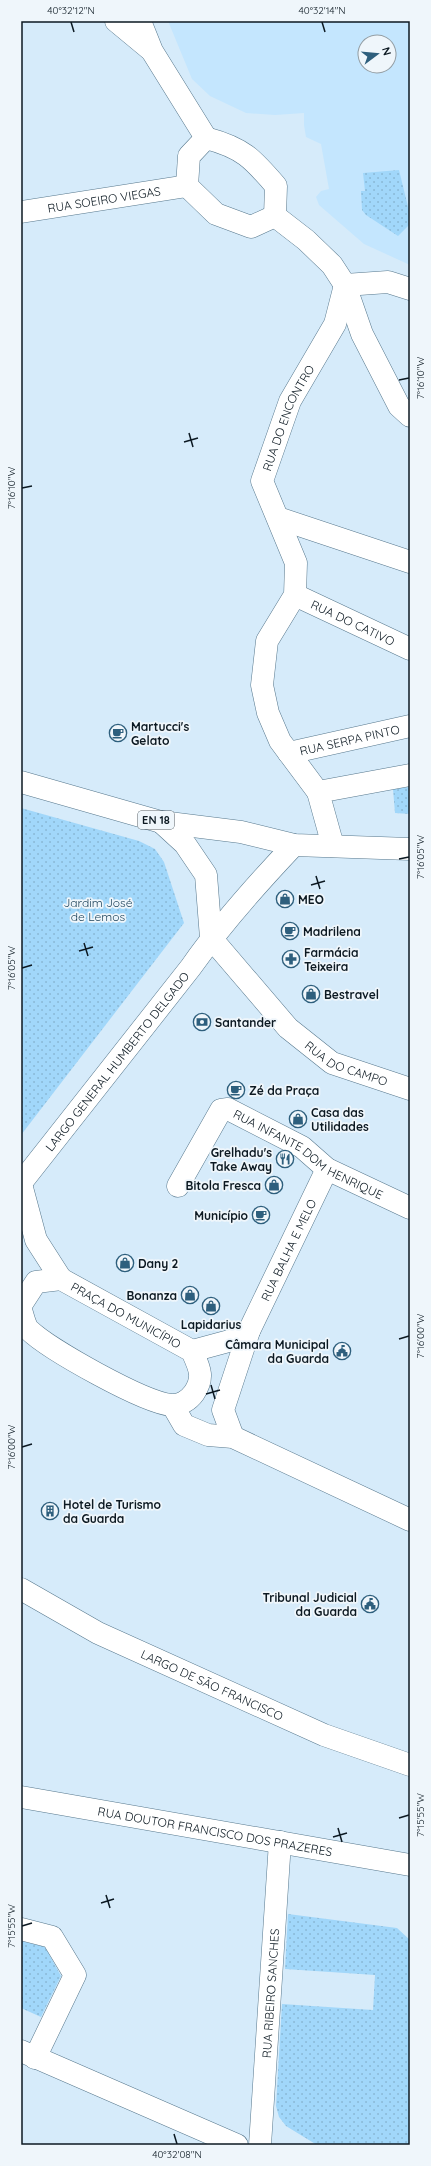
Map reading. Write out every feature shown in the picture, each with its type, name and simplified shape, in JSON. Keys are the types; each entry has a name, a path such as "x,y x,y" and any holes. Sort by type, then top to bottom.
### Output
{"street":[{"path":"116,21 152,51"},
{"path":"140,21 152,51 206,138 229,144 254,160 276,186 275,216"},
{"path":"206,138 189,156 187,186 216,214 251,227 275,216"},
{"name":"RUA SOEIRO VIEGAS","path":"21,212 187,186"},
{"path":"275,216 306,240 332,265 345,286 362,334 399,406 410,416"},
{"path":"345,286 388,282 410,289"},
{"name":"RUA DO ENCONTRO","path":"318,792 280,741 268,714 262,685 267,641 295,595 296,563 262,481 290,401 335,324 345,286"},
{"path":"278,518 410,562"},
{"name":"RUA DO CATIVO","path":"295,595 410,650"},
{"name":"RUA SERPA PINTO","path":"290,753 410,726"},
{"path":"333,846 318,792 410,775"},
{"name":"EN 18","path":"21,782 161,822 241,832 294,845 410,849"},
{"path":"161,822 185,844 206,875 211,938"},
{"name":"LARGO GENERAL HUMBERTO DELGADO","path":"21,1183 191,967 211,938 258,883 294,845"},
{"name":"RUA DO CAMPO","path":"211,938 288,1028 332,1063 410,1088"},
{"name":"RUA INFANTE DOM HENRIQUE","path":"178,1186 221,1110 228,1109 302,1147 327,1169 410,1208"},
{"name":"RUA BALHA E MELO","path":"249,1331 327,1169"},
{"name":"PRAÇA DO MUNICÍPIO","path":"21,1183 36,1240 61,1279 192,1351 200,1368 200,1384 188,1400 173,1406"},
{"name":"PRAÇA DO MUNICÍPIO","path":"21,1305 36,1282 61,1279"},
{"path":"21,1310 28,1329 58,1352 153,1402 173,1406 184,1425 208,1435 233,1437 410,1520"},
{"path":"233,1437 223,1410 249,1331"},
{"name":"PRAÇA DO MUNICÍPIO","path":"192,1351 228,1341 249,1331"},
{"name":"LARGO DE SÃO FRANCISCO","path":"21,1589 98,1633 324,1735 410,1765"},
{"name":"RUA DOUTOR FRANCISCO DOS PRAZERES","path":"21,1797 410,1866"},
{"name":"RUA RIBEIRO SANCHES","path":"260,2145 280,1842"},
{"path":"21,1929 52,1937 75,1975 28,2054 237,2145"}],"shaded area":[{"path":"168,21 410,21 410,265 364,244 319,205 316,197 321,191 329,189 321,144 306,137 304,113 275,115 246,113 210,96 192,79"}],"green space":[{"path":"399,170 410,215 410,224 398,236 366,215 362,210 361,191 365,191 363,173"},
{"path":"410,787 410,814 395,813 393,789"},
{"name":"Jardim José de Lemos","path":"21,808 139,841 155,849 164,862 184,923 21,1135"},
{"path":"288,1914 397,1928 410,1940 410,2145 317,2145 286,2126 279,2117 276,2106 282,2004 373,2010 375,1975 285,1969"},
{"path":"21,1941 45,1947 61,1976 41,2017 21,2008"}],"place":[{"name":"Martucci's Gelato","path":"118,733"},
{"name":"MEO","path":"285,899"},
{"name":"Madrilena","path":"290,931"},
{"name":"Farmácia Teixeira","path":"291,959"},
{"name":"Bestravel","path":"311,994"},
{"name":"Santander","path":"202,1022"},
{"name":"Zé da Praça","path":"236,1090"},
{"name":"Casa das Utilidades","path":"298,1119"},
{"name":"Grelhadu's Take Away","path":"285,1159"},
{"name":"Bitola Fresca","path":"274,1185"},
{"name":"Município","path":"261,1215"},
{"name":"Dany 2","path":"125,1263"},
{"name":"Bonanza","path":"190,1295"},
{"name":"Lapidarius","path":"211,1306"},
{"name":"Câmara Municipal da Guarda","path":"342,1351"},
{"name":"Hotel de Turismo da Guarda","path":"50,1511"},
{"name":"Tribunal Judicial da Guarda","path":"370,1604"}]}
